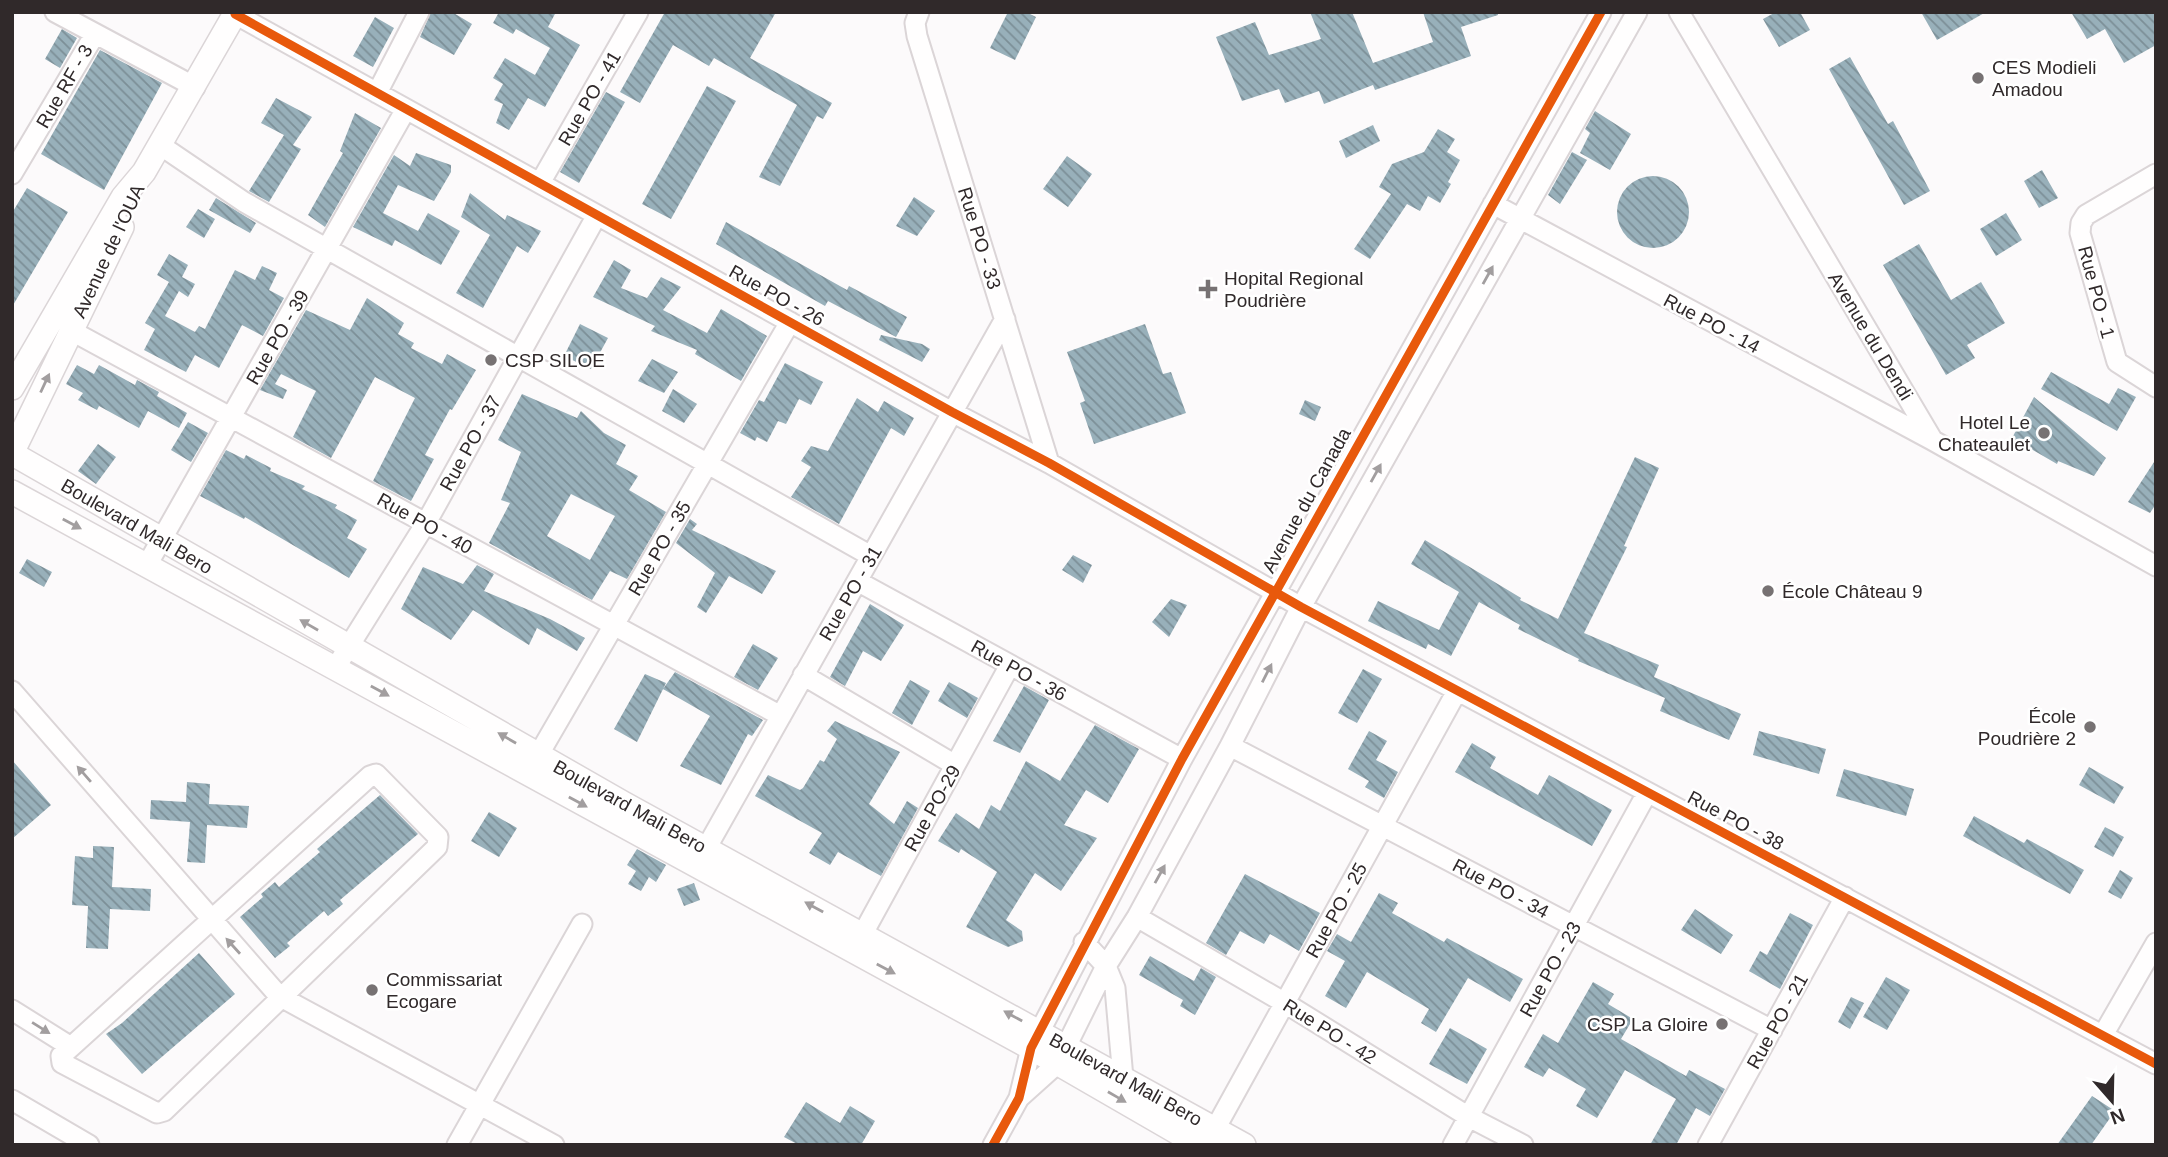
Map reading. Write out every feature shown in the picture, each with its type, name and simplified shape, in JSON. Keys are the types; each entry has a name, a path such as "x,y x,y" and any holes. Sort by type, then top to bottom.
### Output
{"main road":[{"path":"144,172 236,13"},
{"name":"Avenue de l'OUA","path":"12,480 16,448 70,330 136,201 144,172"},
{"name":"Avenue de l'OUA","path":"12,388 123,197 144,172"},
{"name":"Boulevard Mali Bero","path":"16,448 342,657 617,812 1035,1039 1207,1139 1244,1145"},
{"name":"Boulevard Mali Bero","path":"12,492 147,565 342,657"},
{"name":"Boulevard Mali Bero","path":"1063,1055 1123,1078 1207,1139"}],"street":[{"path":"55,12 195,87"},
{"path":"377,93 419,12"},
{"name":"Rue PO - 41","path":"540,183 638,12"},
{"name":"Rue PO - 33","path":"919,12 915,23 917,36 1049,463"},
{"name":"Avenue du Canada","path":"1019,1098 1035,1039 1182,759 1601,12"},
{"path":"993,1145 1019,1098 1063,1055 1106,966 1137,917 1230,746 1301,607 1637,12"},
{"name":"Avenue du Dendi","path":"1679,12 1932,440"},
{"name":"Rue PO - 26","path":"236,13 952,412 1049,463 1301,607"},
{"name":"Rue RF - 3","path":"12,174 95,34"},
{"name":"Rue PO - 39","path":"147,565 406,108"},
{"path":"160,145 244,202 518,354 871,556"},
{"name":"Rue PO - 1","path":"2156,174 2086,215 2081,223 2080,233 2117,362 2156,387"},
{"name":"Rue PO - 14","path":"1493,204 1518,220 1932,440"},
{"name":"Rue PO - 37","path":"342,657 426,523 597,215"},
{"name":"Rue PO - 31","path":"701,857 1005,319"},
{"name":"Rue PO - 35","path":"533,765 790,322"},
{"name":"Rue PO - 40","path":"70,330 781,716"},
{"path":"1932,440 2156,566"},
{"name":"Rue PO - 36","path":"857,581 1182,759"},
{"name":"Rue PO - 38","path":"1301,607 2156,1064"},
{"name":"Rue PO-29","path":"858,942 1010,665"},
{"path":"803,675 955,765"},
{"path":"12,691 279,996 554,1145"},
{"name":"Rue PO - 25","path":"1207,1139 1457,691"},
{"name":"Rue PO - 34","path":"1230,746 1772,1030"},
{"path":"376,774 438,837 436,847 279,996 161,1113 62,1062 61,1056 370,776 376,774"},
{"name":"Rue PO - 23","path":"1454,1145 1647,793"},
{"name":"Rue PO - 21","path":"1708,1145 1845,897"},
{"name":"Rue PO - 42","path":"1137,917 1285,1003 1469,1117 1523,1145"},
{"path":"457,1145 582,923"},
{"path":"1084,942 1106,966 1118,1004 1123,1078"},
{"path":"2103,1035 2156,943"},
{"path":"12,1010 71,1047"},
{"path":"12,1100 89,1145"}],"building":[{"path":"431,12 452,12 472,24 454,55 420,37"},
{"path":"499,12 556,12 548,27 580,45 545,107 528,98 509,130 496,123 503,104 494,100 503,84 493,78 505,58 535,75 550,48 516,29 513,34 493,23"},
{"path":"665,12 776,12 750,58 832,103 823,119 817,116 780,186 759,177 797,105 714,58 709,66 673,45 640,103 620,92"},
{"path":"1008,12 1026,12 1036,17 1015,60 990,48"},
{"path":"1310,12 1352,12 1373,63 1433,42 1423,12 1498,12 1498,15 1461,27 1471,56 1375,90 1373,85 1324,104 1319,91 1285,103 1279,89 1242,101 1216,37 1255,22 1269,55 1321,39"},
{"path":"1776,12 1800,12 1810,30 1779,47 1763,19"},
{"path":"1921,12 1986,12 1937,40"},
{"path":"2071,12 2156,12 2156,45 2124,63 2105,29 2087,39"},
{"path":"375,17 394,28 373,67 353,56"},
{"path":"62,29 77,38 60,68 45,59"},
{"path":"100,50 162,83 104,190 41,154"},
{"path":"1850,57 1888,124 1893,121 1930,191 1904,205 1829,69"},
{"path":"707,86 736,101 671,219 642,204"},
{"path":"606,92 625,102 579,183 560,172"},
{"path":"276,98 312,117 293,145 301,149 269,202 249,191 284,135 261,123"},
{"path":"1595,111 1631,134 1610,170 1580,153 1590,133 1585,129"},
{"path":"355,113 381,128 325,227 308,215 343,153 340,151"},
{"path":"1373,125 1380,141 1346,158 1339,141"},
{"path":"1438,129 1455,139 1447,152 1460,160 1448,182 1451,184 1440,203 1428,196 1420,211 1407,204 1370,259 1354,249 1391,194 1379,187 1392,164 1424,152"},
{"path":"1572,152 1587,160 1560,204 1548,195"},
{"path":"416,153 451,165 451,172 434,201 398,185 383,213 418,231 428,213 460,231 441,265 395,240 392,246 353,227 394,155 410,166"},
{"path":"1067,156 1092,174 1068,207 1043,189"},
{"path":"2042,170 2058,198 2039,208 2024,181"},
{"path":"1646,176 1660,176 1679,186 1689,205 1689,219 1679,238 1660,248 1646,248 1627,238 1617,219 1617,205 1627,186"},
{"path":"27,188 68,212 12,307 12,213"},
{"path":"470,193 505,220 507,215 541,231 528,253 517,246 483,308 456,293 490,235 461,217"},
{"path":"914,197 935,211 917,236 896,226"},
{"path":"216,198 256,223 250,233 209,210"},
{"path":"198,209 215,219 204,238 186,227"},
{"path":"2006,213 2022,240 1996,256 1980,229"},
{"path":"726,222 847,290 849,286 907,317 896,337 828,301 825,306 716,244"},
{"path":"1919,244 1951,300 1981,282 2005,323 1967,345 1975,358 1946,375 1883,265"},
{"path":"169,254 188,265 182,277 195,284 188,297 179,291 165,316 195,332 199,326 205,329 235,270 255,280 262,266 277,273 269,290 284,298 263,336 242,325 219,368 195,355 186,372 144,350 155,329 145,323 169,282 157,275"},
{"path":"614,260 631,270 621,288 647,298 661,277 681,287 663,310 707,333 721,309 767,336 741,381 695,354 697,350 651,331 655,326 593,297"},
{"path":"367,298 404,323 398,334 414,343 411,348 442,364 447,354 476,370 452,410 450,409 425,455 434,459 411,501 373,481 415,398 375,377 331,458 293,437 316,391 281,374 275,384 287,390 283,399 260,390 306,310 350,330"},
{"path":"580,324 608,338 591,369 564,356"},
{"path":"1145,324 1163,374 1171,372 1186,413 1094,444 1080,403 1085,401 1067,352"},
{"path":"881,335 922,344 930,349 922,362 879,340"},
{"path":"652,359 678,372 664,393 638,381"},
{"path":"785,363 823,382 811,405 799,399 786,424 778,421 767,442 757,437 755,441 740,433 759,400 764,402"},
{"path":"77,365 94,374 99,365 135,385 137,380 159,392 157,396 187,413 179,428 148,411 139,428 99,406 97,410 78,400 83,393 66,384"},
{"path":"2051,372 2109,404 2118,388 2136,397 2117,431 2041,389"},
{"path":"673,389 697,404 684,423 662,411"},
{"path":"522,394 577,418 581,411 604,433 626,445 616,464 638,476 629,490 666,512 627,579 610,571 592,600 489,543 510,503 501,500 521,452 498,440","holes":["571,494 615,516 590,560 547,536"]},
{"name":"Hotel Le Chateaulet","path":"2034,397 2106,458 2094,476 2058,461 2057,464 2012,438"},
{"path":"857,398 878,412 884,401 914,418 904,436 891,428 839,524 791,497 811,467 801,461 811,446 828,451"},
{"path":"1305,400 1321,407 1315,421 1299,414"},
{"path":"188,422 208,433 191,462 171,450"},
{"path":"98,444 116,457 96,484 78,471"},
{"path":"226,450 244,459 246,455 271,468 270,471 305,486 302,489 337,505 335,508 357,520 347,538 367,549 349,578 245,517 244,519 200,496"},
{"path":"1635,457 1659,468 1624,546 1627,547 1584,633 1659,665 1654,677 1741,714 1729,740 1660,711 1665,698 1578,661 1579,659 1518,629 1520,625 1479,602 1451,656 1428,644 1426,649 1368,621 1378,601 1439,630 1459,592 1411,564 1425,540 1521,598 1520,600 1558,619"},
{"path":"2156,459 2156,504 2150,513 2128,502"},
{"path":"690,519 697,524 692,530 776,571 762,594 729,576 706,613 697,607 715,573 676,543"},
{"path":"1073,555 1092,565 1083,583 1062,570"},
{"path":"27,559 52,572 44,587 19,573"},
{"path":"477,565 494,574 484,591 550,619 585,638 577,651 537,628 529,645 473,610 451,640 401,609 423,567 463,584"},
{"path":"1171,599 1187,605 1169,637 1152,622"},
{"path":"870,604 904,625 881,661 863,651 845,686 830,677"},
{"path":"753,644 778,658 758,690 734,677"},
{"path":"1363,669 1382,679 1357,723 1338,713"},
{"path":"675,672 763,720 752,736 748,734 721,785 680,766 710,716 663,689"},
{"path":"645,674 666,683 637,742 614,729"},
{"path":"910,680 930,691 912,725 892,713"},
{"path":"949,682 978,698 967,718 938,701"},
{"path":"1024,686 1049,700 1020,753 993,741"},
{"path":"835,721 900,752 869,804 894,824 907,801 918,808 881,876 838,852 830,865 809,853 822,833 755,796 768,775 800,790 803,788 820,760 824,762 837,739 827,731"},
{"path":"1095,725 1139,749 1108,803 1086,790 1064,825 1097,838 1061,891 1035,873 1006,920 1022,931 1023,941 1008,947 966,927 997,872 961,849 959,853 938,841 956,813 979,829 991,805 1000,811 1026,761 1060,781"},
{"path":"1369,731 1387,741 1376,760 1398,772 1384,798 1365,787 1369,781 1348,769"},
{"path":"1759,731 1826,749 1819,774 1753,755"},
{"path":"1472,743 1496,757 1490,768 1538,795 1549,775 1612,810 1592,846 1455,772"},
{"path":"12,760 51,805 12,839"},
{"path":"2089,767 2124,787 2114,804 2079,785"},
{"path":"1844,769 1914,789 1906,816 1836,796"},
{"path":"187,782 210,784 209,804 249,806 247,828 207,825 205,863 187,862 190,822 150,819 151,800 186,802"},
{"path":"380,795 418,834 340,900 343,904 328,916 324,911 287,943 290,946 275,958 240,917 263,897 261,894 275,882 279,887 320,852 317,849"},
{"path":"489,812 517,828 499,857 471,841"},
{"path":"1974,816 2024,843 2027,839 2084,870 2070,894 1963,836"},
{"path":"2105,827 2124,837 2113,857 2094,847"},
{"path":"93,846 114,847 112,887 151,889 150,911 110,909 108,949 86,948 88,906 72,905 75,856 93,858"},
{"path":"637,849 666,865 656,882 649,877 641,891 628,884 636,871 627,865"},
{"path":"2120,870 2133,878 2121,899 2108,892"},
{"path":"1245,874 1320,913 1299,951 1270,934 1264,944 1240,931 1226,955 1206,943"},
{"path":"694,883 700,900 684,906 677,889"},
{"path":"1379,893 1398,903 1392,913 1444,942 1447,938 1523,979 1510,1002 1468,978 1436,1032 1421,1023 1429,1009 1367,972 1346,1008 1325,996 1345,961 1327,951 1337,934 1351,942"},
{"path":"1695,909 1733,935 1721,954 1681,930"},
{"path":"1790,913 1813,925 1780,989 1749,971 1760,951 1767,955"},
{"path":"199,953 235,994 142,1074 106,1034 122,1023"},
{"path":"1150,956 1194,981 1201,968 1216,977 1195,1015 1180,1006 1183,1000 1139,975"},
{"path":"1886,977 1910,990 1887,1030 1863,1017"},
{"path":"1593,982 1614,994 1608,1004 1633,1019 1621,1039 1686,1076 1689,1070 1725,1089 1710,1116 1696,1108 1676,1145 1650,1145 1676,1099 1625,1070 1597,1118 1576,1106 1586,1089 1549,1068 1543,1077 1524,1067 1543,1034 1558,1043"},
{"path":"1851,997 1864,1003 1850,1029 1838,1022"},
{"path":"1450,1028 1487,1049 1467,1084 1429,1064"},
{"path":"2092,1096 2115,1111 2091,1145 2057,1145"},
{"path":"806,1102 840,1123 850,1106 875,1121 861,1145 799,1145 784,1137"}],"cycle path":[{"path":"993,1145 1019,1098 1031,1048 1182,759 1601,12"},
{"path":"235,14 952,412 1049,463 1301,607 2156,1064"}],"place":[{"name":"CES Modieli Amadou","path":"1978,78"},
{"name":"Hopital Regional Poudrière","path":"1208,289"},
{"name":"CSP SILOE","path":"491,360"},
{"name":"Hotel Le Chateaulet","path":"2044,433"},
{"name":"École Château 9","path":"1768,591"},
{"name":"École Poudrière 2","path":"2090,727"},
{"name":"Commissariat Ecogare","path":"372,990"},
{"name":"CSP La Gloire","path":"1722,1024"}]}
